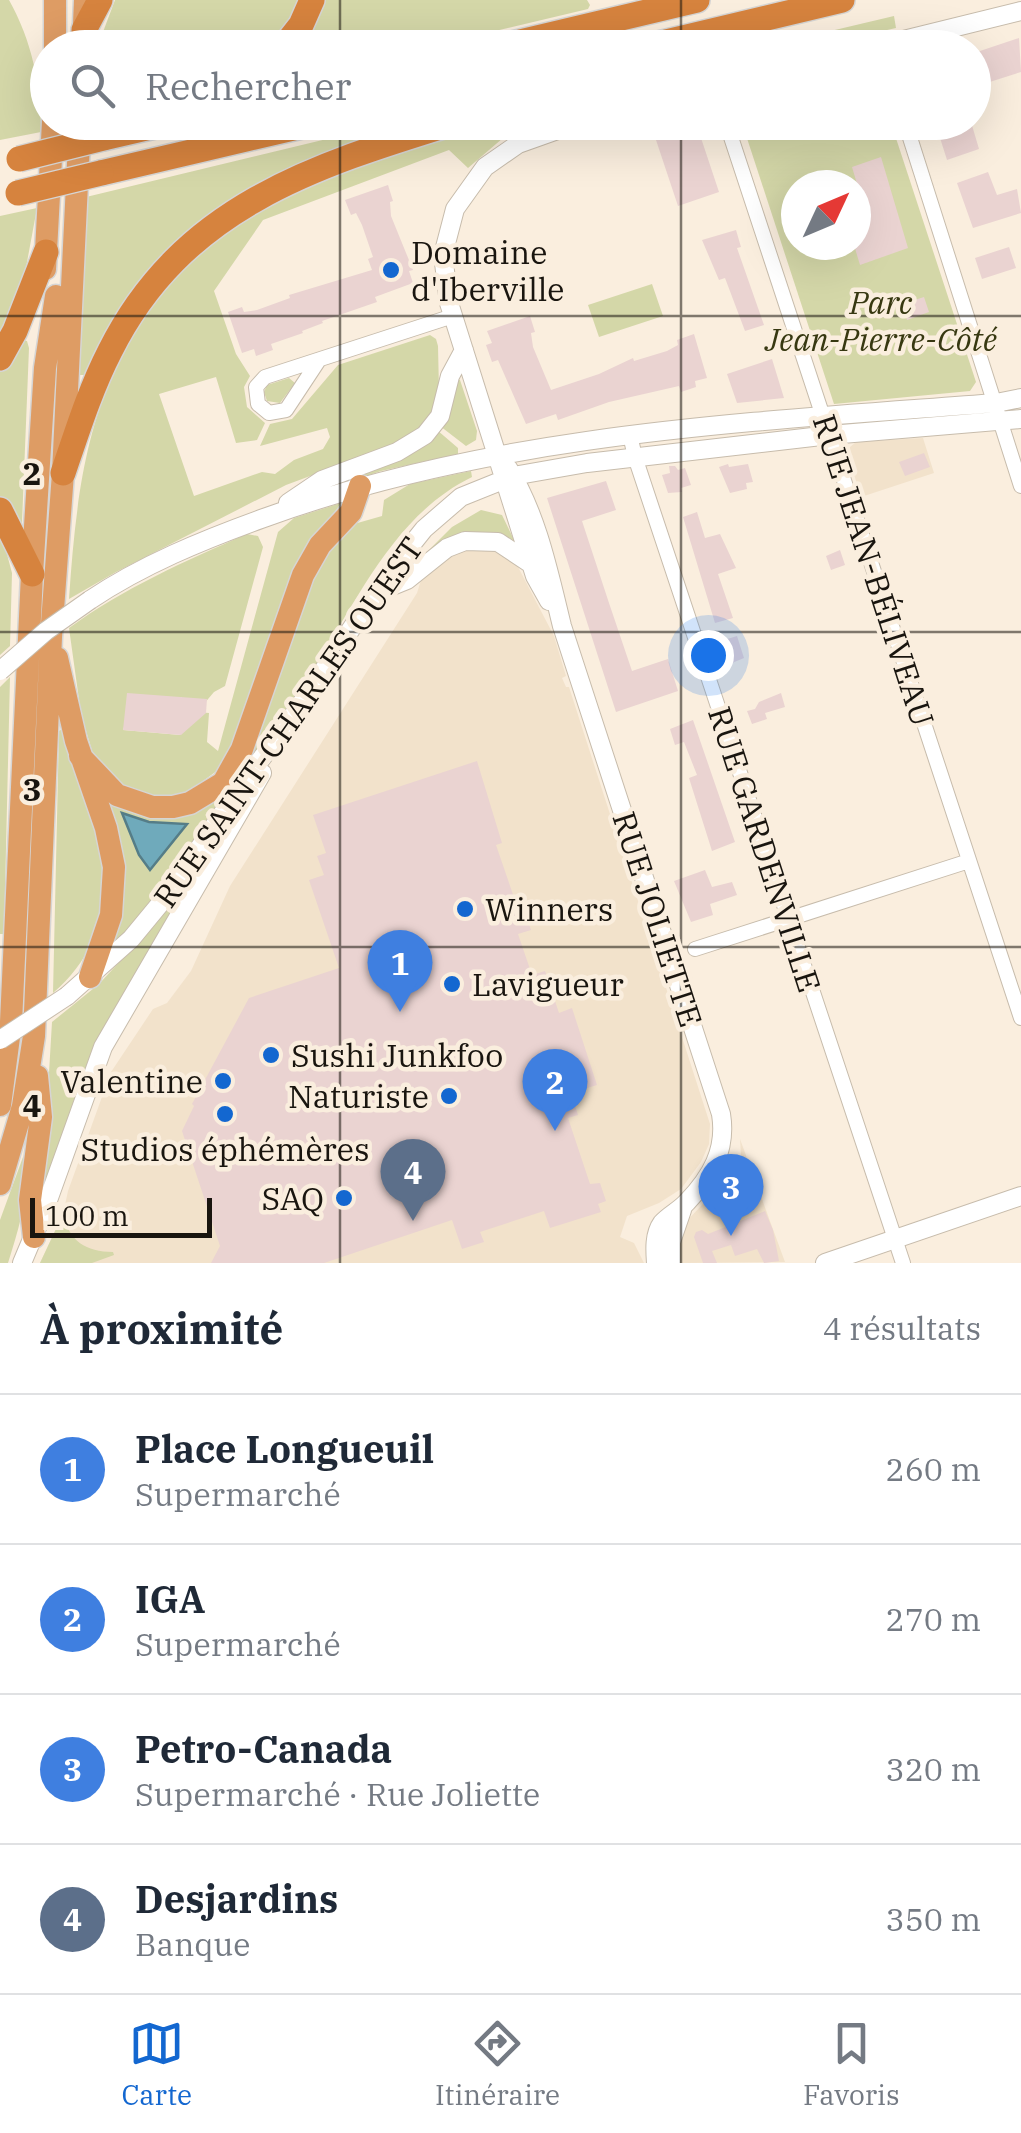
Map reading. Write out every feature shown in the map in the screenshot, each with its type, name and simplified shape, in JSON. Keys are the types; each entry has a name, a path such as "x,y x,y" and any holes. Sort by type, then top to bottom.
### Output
{"highway":[{"path":"55,0 55,30"},
{"path":"70,0 76,30"},
{"path":"81,30 85,0"},
{"path":"85,30 100,0"},
{"path":"297,30 312,0"},
{"path":"571,30 697,0"},
{"path":"716,30 842,0"},
{"path":"737,30 783,14"},
{"path":"45,368 41,326 51,140"},
{"path":"0,1105 12,1004 32,574 45,368 54,327 65,140"},
{"path":"0,1184 23,1106 34,1036 51,636 79,140"},
{"path":"10,161 95,140"},
{"path":"9,195 243,140"},
{"path":"63,473 97,378 116,340 160,278 204,233 236,209 298,176 403,140"},
{"path":"0,358 15,331 46,252"},
{"path":"80,756 117,795 152,807 190,803 224,782 242,749 302,574 325,538 350,512 360,486"},
{"path":"0,510 32,574"},
{"path":"51,636 80,756 109,839 115,878 112,915 90,977"},
{"path":"0,979 12,1004"},
{"path":"34,1036 40,1118 30,1200 34,1236"}],"street":[{"path":"947,30 1021,12"},
{"name":"RUE JOLIETTE","path":"534,140 506,151 485,166 466,189 449,223 443,255 444,281 509,477 532,564 562,626"},
{"name":"RUE JEAN-BÉLIVEAU","path":"732,140 1021,1018"},
{"path":"911,140 1021,486"},
{"path":"319,360 286,410 273,414 258,404 255,390 262,379 319,360 453,316"},
{"path":"266,517 322,480 388,456 420,439 440,416 450,376 464,350"},
{"path":"0,671 33,641 90,600 185,550 266,517 360,486 500,455 630,434 1021,398"},
{"name":"RUE SAINT-CHARLES OUEST","path":"0,1040 67,996 131,939 169,894 410,544 437,516 468,493 509,477 635,457 1021,418"},
{"name":"RUE GARDENVILLE","path":"630,434 903,1263"},
{"name":"RUE JOLIETTE","path":"509,477 522,493 549,572 562,626 721,1114 723,1142 718,1159 684,1205 660,1228 656,1263"},
{"path":"374,593 407,580 447,548 472,540 503,544 532,564"},
{"path":"22,1263 103,1047 236,820 282,732"},
{"path":"695,949 970,861"},
{"path":"826,1263 1021,1196"},
{"name":"RUE JOLIETTE","path":"670,1263 671,1242 684,1205"}],"shaded area":[{"path":"923,438 934,473 861,497 847,452 850,447 856,442"},
{"path":"467,548 491,548 517,565 554,636 566,676 562,678 569,687 710,1124 709,1144 701,1162 681,1189 627,1216 620,1237 634,1243 644,1263 40,1263 63,1214 111,1072 153,1009 167,1003 191,971 230,886 417,593 422,577 449,555"},
{"path":"740,1139 785,1262 682,1263 676,1253 683,1225 736,1169 741,1155"}],"green space":[{"path":"0,0 9,0 30,51 30,134 0,140"},
{"path":"115,0 305,0 283,30 104,30"},
{"path":"320,0 587,0 590,5 588,9 499,30 302,30"},
{"path":"894,16 896,28 887,30 835,30"},
{"path":"323,140 365,140 269,178 211,215 87,375 79,375 82,198"},
{"path":"439,140 501,140 468,168 449,150 263,220 214,291 236,354 250,376 244,387 247,407 265,423 257,440 236,443 216,377 159,394 194,496 262,472 275,474 294,460 323,449 330,437 327,428 260,446 270,424 292,419 338,365 430,335 438,346 439,391 425,424 404,441 286,485 69,599 86,459 97,416 133,335 193,259 233,224 278,196"},
{"name":"Parc Jean-Pierre-Côté","path":"748,140 897,140 976,382 970,391 834,404 787,260 871,260 871,170 781,170 781,242"},
{"path":"37,208 25,273 0,339 0,216"},
{"path":"652,284 663,316 599,337 588,305"},
{"path":"22,340 27,341 29,348 19,524 0,497 0,368"},
{"path":"289,378 295,383 280,403 267,401 267,385"},
{"path":"456,379 460,380 477,431 476,440 466,446 440,426"},
{"path":"437,430 458,448 458,454 381,471 328,489 326,485"},
{"path":"471,471 472,477 445,493 399,536 217,813 112,949 123,890 106,799 147,813 248,761 318,560 354,524 382,516 384,500 410,484","holes":["123,814 186,826 150,870"]},
{"path":"341,503 323,529 243,724 218,770 184,795 157,799 123,788 93,754 81,714 69,628 111,600 178,565 247,534 258,536 263,547 225,686 214,692 197,712 209,713 207,742 218,751 278,532 294,518","holes":["182,697 180,735 123,730 126,721"]},
{"path":"481,510 502,515 515,542 501,536 475,535 451,543 416,563 452,527"},
{"path":"0,528 12,573 10,646 0,655"},
{"path":"10,677 4,934 0,934 0,687"},
{"path":"62,729 99,827 105,884 99,925 91,944 81,962 53,993 59,731"},
{"path":"218,833 108,1020 81,1081 42,1191 52,1022 99,984 136,944"},
{"path":"26,1156 20,1224 8,1263 0,1263 0,1220"},
{"path":"63,1214 80,1243 114,1255 92,1263 40,1263"}],"water":[{"path":"122,813 149,822 187,824 150,870 139,855"}],"building":[{"path":"1019,38 1021,72 991,82 991,47"},
{"path":"656,140 702,140 719,192 678,206"},
{"path":"941,140 976,140 979,149 947,160"},
{"path":"881,157 908,248 860,265 858,260 871,260 871,170 852,167"},
{"path":"988,172 997,195 1017,189 1021,213 973,228 957,183"},
{"name":"Domaine d'Iberville","path":"388,185 393,201 391,216 413,270 409,271 413,283 375,297 377,302 271,344 273,350 256,356 254,349 242,353 228,312 242,307 244,312 257,310 290,298 289,295 372,270 368,259 373,257 362,225 356,213 351,215 345,200"},
{"path":"736,230 741,247 737,248 764,325 745,331 725,278 719,280 702,240"},
{"path":"1009,247 1016,268 982,279 975,258"},
{"path":"924,297 929,312 907,320 902,304"},
{"path":"530,316 535,332 531,333 533,347 551,390 633,358 634,361 667,351 678,345 677,340 694,334 707,378 695,381 696,387 681,392 679,386 609,402 558,420 556,414 526,424 498,360 492,362 486,345 492,343 487,331"},
{"path":"772,359 784,398 737,403 727,374"},
{"path":"924,453 930,467 905,476 899,462"},
{"path":"748,464 753,482 746,483 747,489 730,493 719,467"},
{"path":"669,466 685,468 691,485 681,488 682,492 668,493 662,475 670,473"},
{"path":"606,481 616,510 582,521 632,671 668,659 678,691 616,712 547,498"},
{"path":"697,512 705,538 720,534 736,568 718,574 733,618 715,623 683,517"},
{"path":"840,550 845,565 831,570 826,556"},
{"path":"737,636 744,658 732,663 724,640"},
{"path":"127,693 207,699 206,713 181,735 123,730"},
{"path":"781,693 785,707 765,713 767,719 752,724 747,711"},
{"path":"693,720 735,842 712,851 689,778 697,775 684,742 675,745 670,729"},
{"path":"477,761 502,843 496,845 518,909 523,907 531,930 518,934 532,975 545,971 559,1013 572,1008 597,1085 571,1093 578,1115 568,1118 590,1184 600,1183 606,1201 598,1204 601,1212 550,1228 544,1211 480,1232 484,1242 462,1249 452,1220 324,1263 211,1263 220,1246 182,1131 192,1104 249,998 339,968 309,880 324,875 317,856 326,853 313,815"},
{"path":"705,870 712,887 732,882 737,895 710,904 713,915 691,922 674,881"},
{"path":"765,1211 779,1261 764,1263 757,1249 735,1256 731,1245 712,1251 717,1263 703,1263 694,1237 696,1232 708,1234"}],"place":[{"name":"Domaine d'Iberville","path":"391,270"},
{"name":"Winners","path":"465,909"},
{"name":"Lavigueur","path":"452,984"},
{"name":"Place Longueuil","path":"400,1012"},
{"name":"Sushi Junkfoo","path":"271,1055"},
{"name":"Valentine","path":"223,1081"},
{"name":"Naturiste","path":"449,1096"},
{"name":"Studios éphémères","path":"225,1114"},
{"name":"IGA","path":"555,1131"},
{"name":"SAQ","path":"344,1198"},
{"name":"Desjardins","path":"413,1221"},
{"name":"Petro-Canada","path":"731,1236"}]}
